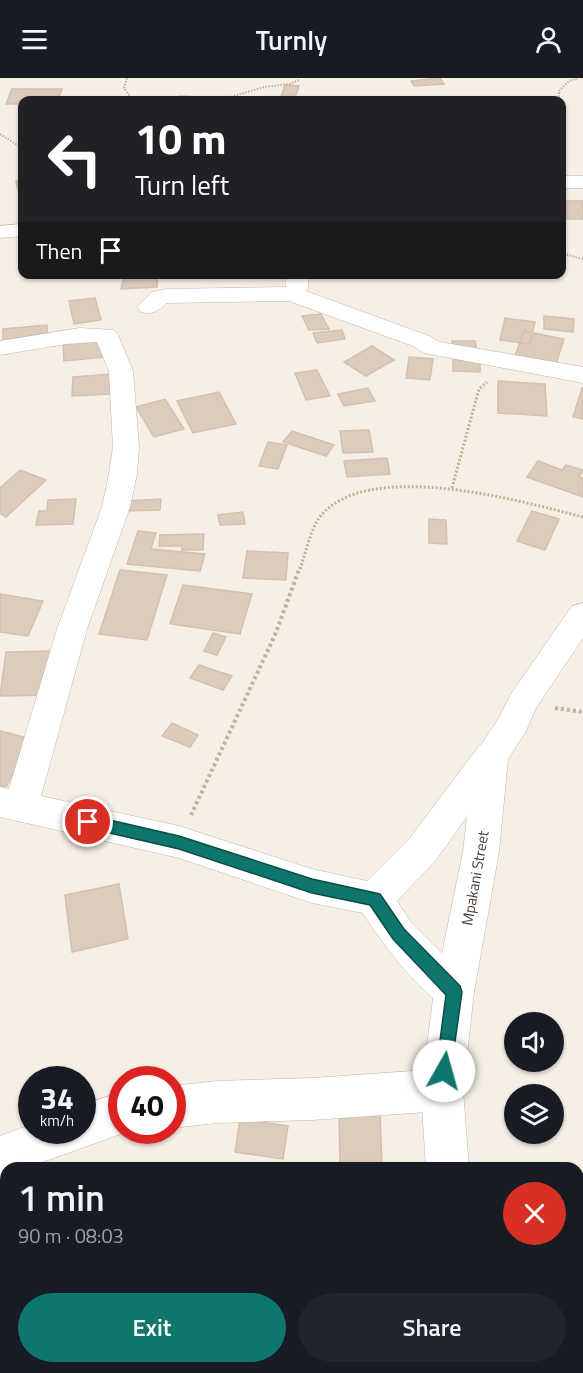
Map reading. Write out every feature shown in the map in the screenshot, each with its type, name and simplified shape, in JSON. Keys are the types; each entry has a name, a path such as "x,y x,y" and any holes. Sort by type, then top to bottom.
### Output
{"street":[{"path":"566,182 583,182"},
{"path":"0,232 18,230"},
{"path":"149,306 160,297 295,284 434,348 583,375"},
{"path":"0,348 27,346 92,333 106,335 121,371 126,447 116,507 10,804 179,842 312,886 375,899 398,934 454,992"},
{"name":"Mpakani Street","path":"447,1162 442,1090 454,992 481,852 491,756 514,722 522,703 583,614"},
{"path":"375,899 423,849 491,756"},
{"path":"186,1105 442,1090"},
{"path":"0,1160 34,1144"}],"path":[{"path":"127,78 124,88 130,96"},
{"path":"559,96 559,91 569,81 579,78"},
{"path":"234,96 299,80"},
{"path":"0,134 18,145"},
{"path":"566,254 583,259"},
{"path":"452,488 479,389 509,361"},
{"path":"179,842 275,635 319,518 343,498 385,487 452,488 583,517"}],"building":[{"path":"440,78 444,84 414,86 411,81"},
{"path":"285,85 299,86 295,96 281,96"},
{"path":"12,89 62,89 59,96 18,96 18,104 6,104"},
{"path":"566,201 583,201 583,219 566,219"},
{"path":"124,279 158,279 157,287 121,289"},
{"path":"95,298 101,320 74,324 69,301"},
{"path":"321,314 329,329 309,330 302,316"},
{"path":"544,316 574,319 573,332 544,329"},
{"path":"505,318 535,322 530,344 500,340"},
{"path":"47,325 48,340 3,344 3,329"},
{"path":"342,330 345,339 317,343 313,333"},
{"path":"524,331 564,339 556,364 515,356"},
{"path":"102,340 104,357 64,361 63,344"},
{"path":"452,341 475,341 477,351 454,351"},
{"path":"372,346 394,360 366,376 344,362"},
{"path":"409,357 433,359 430,380 406,378"},
{"path":"453,360 480,361 480,372 453,371"},
{"path":"317,370 330,396 306,400 295,373"},
{"path":"112,374 112,394 72,396 73,377"},
{"path":"498,381 545,384 547,416 498,413"},
{"path":"368,388 375,401 344,406 338,394"},
{"path":"583,388 583,419 573,417"},
{"path":"219,392 236,424 193,433 177,401"},
{"path":"165,399 184,429 154,437 136,407"},
{"path":"369,430 373,452 343,453 340,431"},
{"path":"292,431 334,445 326,456 283,442"},
{"path":"268,442 287,445 278,469 259,466"},
{"path":"387,458 390,474 347,477 344,461"},
{"path":"538,461 562,470 566,465 583,470 579,477 583,478 583,497 527,477"},
{"path":"20,470 46,480 6,517 0,513 0,488"},
{"path":"76,499 73,524 36,525 39,511 47,511 48,500"},
{"path":"161,499 160,510 125,511 125,501"},
{"path":"532,511 559,519 545,550 517,541"},
{"path":"243,512 245,524 220,525 218,515"},
{"path":"429,519 446,520 447,544 429,543"},
{"path":"138,531 156,533 151,549 205,554 200,571 127,564"},
{"path":"204,534 203,550 182,550 182,546 159,546 160,535"},
{"path":"247,551 288,553 286,580 243,578"},
{"path":"120,570 167,575 147,640 99,634"},
{"path":"183,585 252,594 240,634 170,624"},
{"path":"0,594 43,601 28,636 0,632"},
{"path":"213,633 226,637 217,655 204,651"},
{"path":"56,651 49,695 0,696 6,652"},
{"path":"199,665 232,676 223,690 190,678"},
{"path":"172,723 198,735 190,747 162,736"},
{"path":"0,731 32,739 6,787 0,786"},
{"path":"119,884 128,939 72,952 65,895"},
{"path":"339,1110 380,1111 382,1162 340,1162"},
{"path":"240,1119 288,1126 283,1159 235,1152"}],"route":[{"path":"88,822 179,842 312,886 375,899 398,934 454,992 444,1071"}]}
